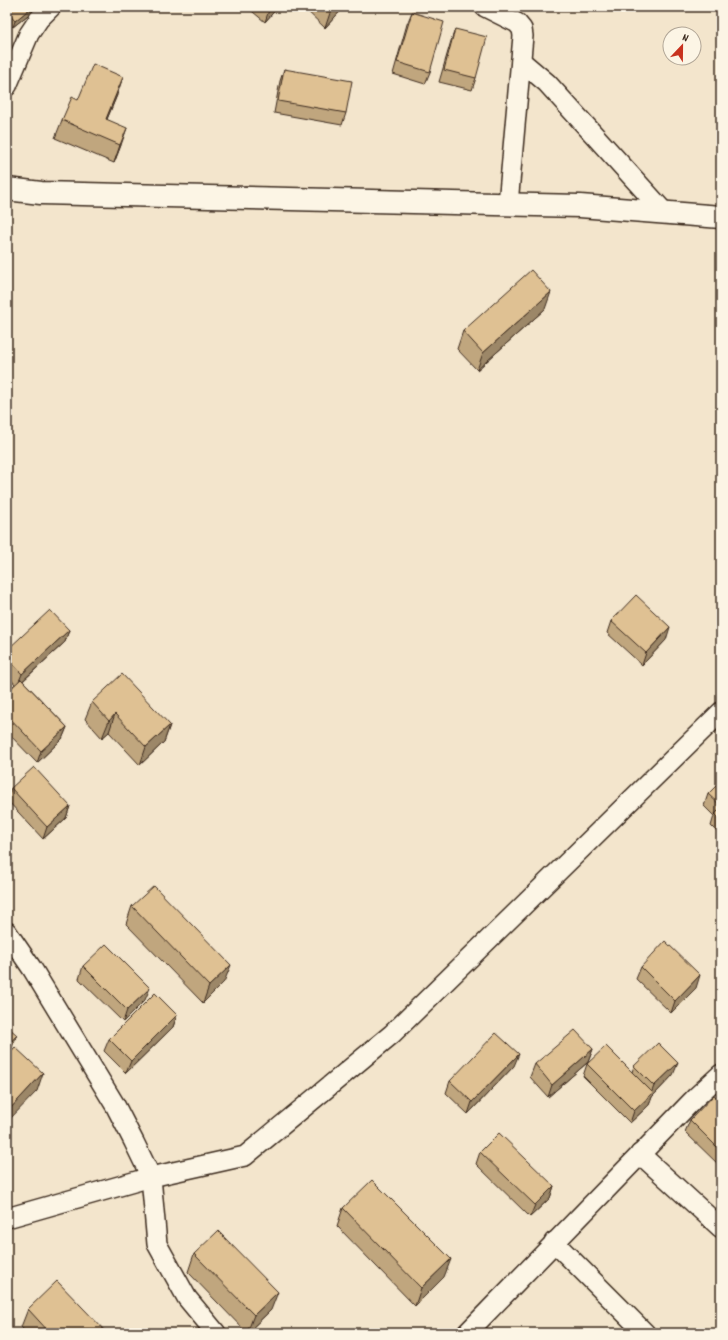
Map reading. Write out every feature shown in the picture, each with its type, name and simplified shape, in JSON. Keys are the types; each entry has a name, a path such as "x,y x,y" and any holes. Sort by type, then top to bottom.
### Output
{"main road":[{"path":"7,189 42,193 580,206 721,217"}],"street":[{"path":"7,86 29,34 51,7"},
{"path":"485,7 517,23 522,29 523,36 508,204"},
{"path":"521,61 547,83 664,212"},
{"path":"7,1218 151,1177 245,1156 392,1034 721,712"},
{"path":"7,932 33,970 115,1105 151,1177 157,1244 186,1298 216,1333"},
{"path":"467,1333 640,1154 696,1097 721,1074"},
{"path":"640,1154 721,1228"},
{"path":"554,1242 644,1333"}],"building":[{"path":"7,7 32,7 15,21 7,12"},
{"path":"412,12 444,22 430,72 397,62"},
{"path":"455,29 487,37 476,78 444,70"},
{"path":"93,64 123,77 106,119 127,128 120,145 62,120 72,97 78,100"},
{"path":"284,69 352,81 346,113 278,101"},
{"path":"531,270 551,292 483,353 463,331"},
{"path":"636,595 670,627 646,653 611,621"},
{"path":"50,610 69,630 22,674 7,658 7,650"},
{"path":"122,674 170,725 146,747 115,714 109,721 92,702"},
{"path":"21,679 67,727 41,751 7,715 7,692"},
{"path":"34,767 70,806 47,827 11,788"},
{"path":"721,781 721,806 708,794"},
{"path":"721,808 721,820 715,814"},
{"path":"154,886 231,965 209,986 132,906"},
{"path":"665,941 700,975 675,1001 641,967"},
{"path":"106,944 150,988 127,1010 83,966"},
{"path":"155,993 177,1015 131,1061 109,1039"},
{"path":"7,1026 17,1035 7,1046"},
{"path":"575,1030 593,1049 552,1085 535,1064"},
{"path":"496,1033 519,1054 472,1102 450,1081"},
{"path":"658,1043 678,1063 654,1086 634,1066"},
{"path":"606,1046 653,1093 634,1111 587,1064"},
{"path":"15,1047 43,1073 7,1112 7,1056"},
{"path":"714,1095 721,1101 721,1151 690,1120"},
{"path":"499,1133 554,1186 535,1205 480,1152"},
{"path":"372,1180 451,1259 421,1288 343,1208"},
{"path":"218,1231 278,1292 254,1315 194,1254"},
{"path":"57,1281 107,1333 50,1333 28,1309"}]}
